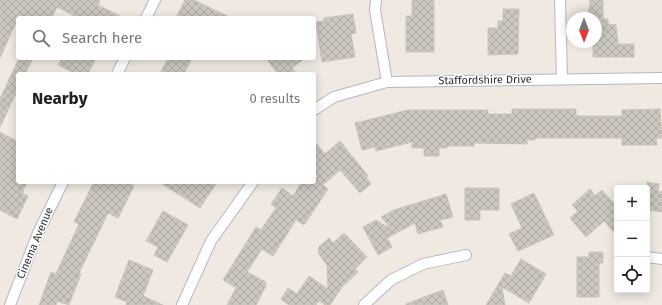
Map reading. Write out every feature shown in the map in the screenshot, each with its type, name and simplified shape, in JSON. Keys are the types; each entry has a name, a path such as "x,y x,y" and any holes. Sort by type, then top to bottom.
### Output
{"street":[{"path":"147,16 155,0"},
{"path":"376,0 375,10 387,82"},
{"path":"560,0 562,79"},
{"path":"118,72 125,60"},
{"name":"Staffordshire Drive","path":"316,109 334,97 387,82 662,78"},
{"name":"Cinema Avenue","path":"10,305 38,233 62,184"},
{"path":"182,305 211,242 252,184"},
{"path":"364,305 391,280 423,264 466,255"},
{"path":"650,257 662,259"}],"building":[{"path":"0,0 100,0 98,5 120,16 75,16 57,7 53,16 16,16 16,22 0,58"},
{"path":"185,0 194,0 227,16 177,16"},
{"path":"412,0 434,0 434,52 406,52 406,16 412,16"},
{"path":"590,0 603,0 603,18 602,12 589,12"},
{"path":"503,9 519,9 518,54 488,55 488,28 498,28 498,21 503,21"},
{"path":"353,14 356,33 351,34 355,57 322,62 316,22 324,21 324,18"},
{"path":"602,19 608,19 608,24 616,25 618,44 634,44 634,57 593,57 593,48 602,48"},
{"path":"18,60 32,60 26,72 16,72 16,93 0,127 0,99"},
{"path":"61,60 95,60 89,72 72,72 58,65"},
{"path":"167,60 191,60 185,72 161,72"},
{"path":"268,60 302,60 292,68 295,72 276,72"},
{"path":"512,109 576,109 576,115 580,116 622,116 622,110 660,109 662,138 656,138 657,145 622,145 622,138 535,138 535,140 527,140 527,144 474,143 474,146 447,146 447,148 439,148 439,156 424,156 424,148 412,148 412,142 376,151 375,147 362,150 355,123 408,110 488,110 488,114 512,114"},
{"path":"0,132 16,141 16,184 26,184 22,193 28,196 17,219 0,210"},
{"path":"340,141 368,176 366,177 371,184 360,193 340,170 323,185 328,189 304,225 296,220 273,256 262,249 247,272 266,282 266,286 256,305 227,305 236,288 223,280 256,227 261,230 276,208 271,204 282,188 293,196 301,184 316,184 316,143 325,154"},
{"path":"647,182 659,184 658,191 662,192 662,212 650,210 650,185 647,185"},
{"path":"93,184 130,184 134,186 118,218 108,213 79,273 81,274 69,305 57,301 56,305 39,305 51,272 56,274 79,224 74,222"},
{"path":"162,184 216,184 200,208"},
{"path":"465,188 499,188 499,210 480,210 480,220 465,220"},
{"path":"590,189 595,196 602,190 614,204 614,232 604,221 586,237 570,218 578,211 572,205"},
{"path":"534,193 554,235 518,251 509,234 522,228 511,204"},
{"path":"446,194 453,217 440,220 443,227 418,234 415,223 387,238 392,247 378,255 363,227 376,220 391,229 381,217 394,210"},
{"path":"163,211 188,225 167,262 154,255 158,247 146,241"},
{"path":"344,233 367,257 355,269 358,272 342,287 330,305 325,305 319,301 316,305 289,305 281,299 288,288 297,294 309,276 328,289 327,265 318,253 319,247 329,238 333,243"},
{"path":"589,252 603,252 603,263 599,263 599,297 577,297 577,257 589,257"},
{"path":"521,259 546,274 529,303 502,287 505,305 486,305 505,273 511,276"},
{"path":"129,260 153,270 143,296 163,305 126,305 127,302 115,297"},
{"path":"443,290 448,305 406,305 406,304"}]}
